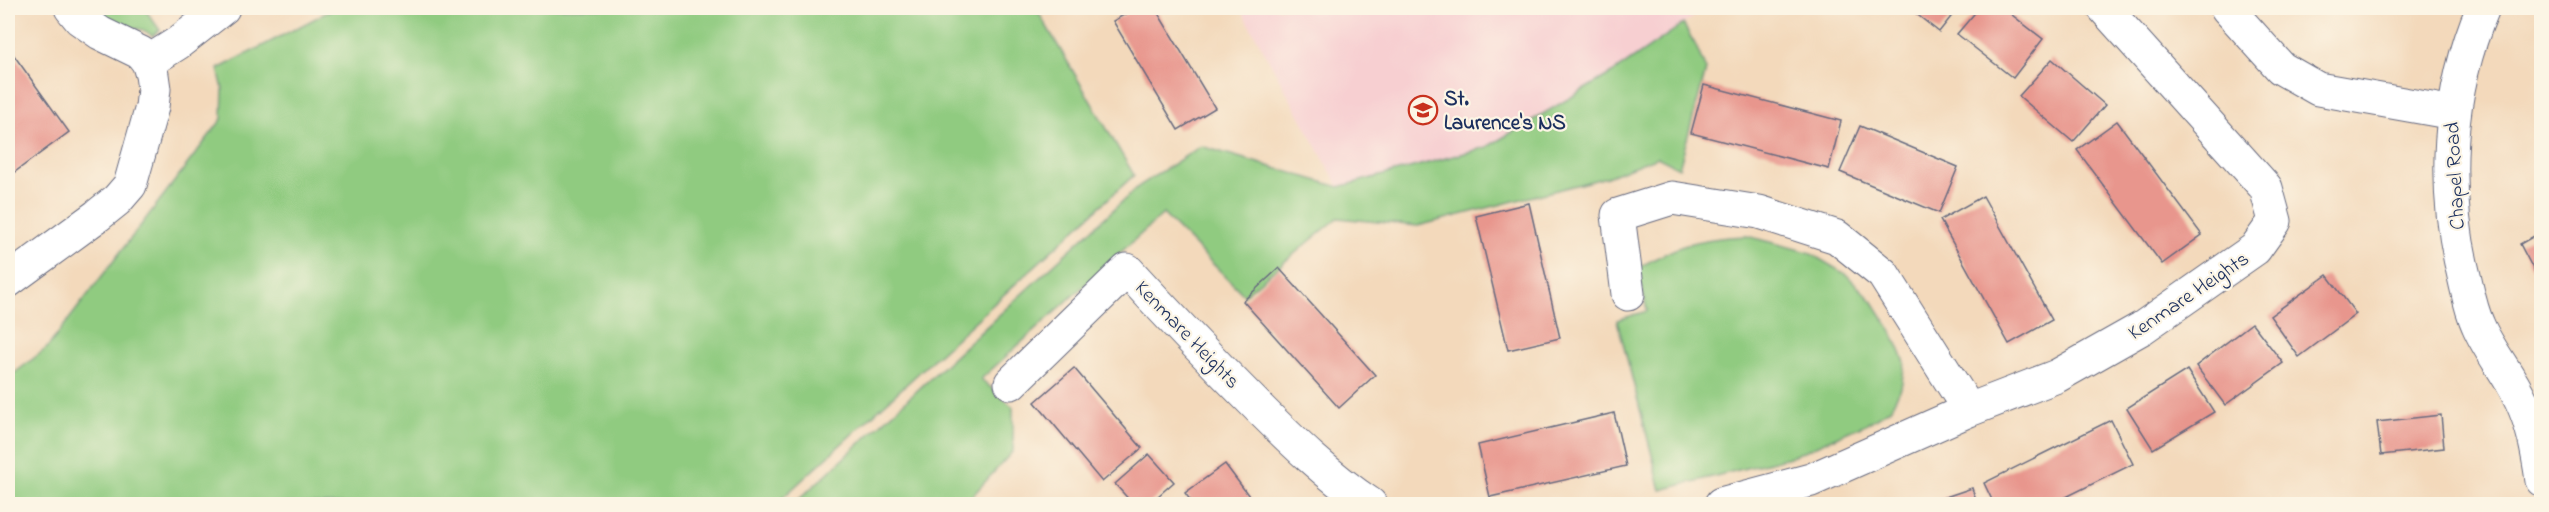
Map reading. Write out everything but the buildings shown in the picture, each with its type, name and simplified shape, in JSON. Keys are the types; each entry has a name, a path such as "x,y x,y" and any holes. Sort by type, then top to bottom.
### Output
{"street":[{"path":"8,281 103,210 130,185 152,106 154,89 148,62 141,53 100,33 80,19 71,8"},
{"path":"148,62 178,43 223,8"},
{"name":"Kenmare Heights","path":"1721,504 1814,492 1969,410 2057,376 2142,328 2255,249 2275,221 2266,188 2104,8"},
{"name":"Chapel Road","path":"2227,8 2281,68 2318,89 2454,113 2452,208 2463,271 2478,327 2522,401 2536,444 2541,480"},
{"path":"2454,113 2464,59 2483,8"},
{"path":"1628,294 1618,214 1672,198 1759,212 1837,237 1883,274 1969,410"},
{"name":"Kenmare Heights","path":"1011,383 1127,270 1203,352 1297,446 1347,489 1370,504"}],"shaded area":[{"name":"St. Laurence's NS","path":"1240,8 1707,8 1612,73 1487,147 1339,187"}],"green space":[{"path":"94,8 144,8 160,30 152,36 142,29 124,26"},
{"path":"335,8 1036,8 1134,175 776,504 8,504 8,378 47,348 222,119 223,89 218,69"},
{"path":"1683,24 1706,70 1679,168 1657,157 1607,177 1418,226 1338,218 1244,295 1163,214 981,379 1013,407 1013,451 965,504 794,504 1139,186 1201,146 1339,187 1487,147 1612,73"},
{"path":"1747,236 1808,252 1847,275 1873,302 1892,332 1905,362 1901,388 1890,409 1870,422 1793,456 1661,490 1617,320 1647,311 1638,268 1666,253 1690,244 1715,238"}],"place":[{"name":"St. Laurence's NS","path":"1423,110"}]}
